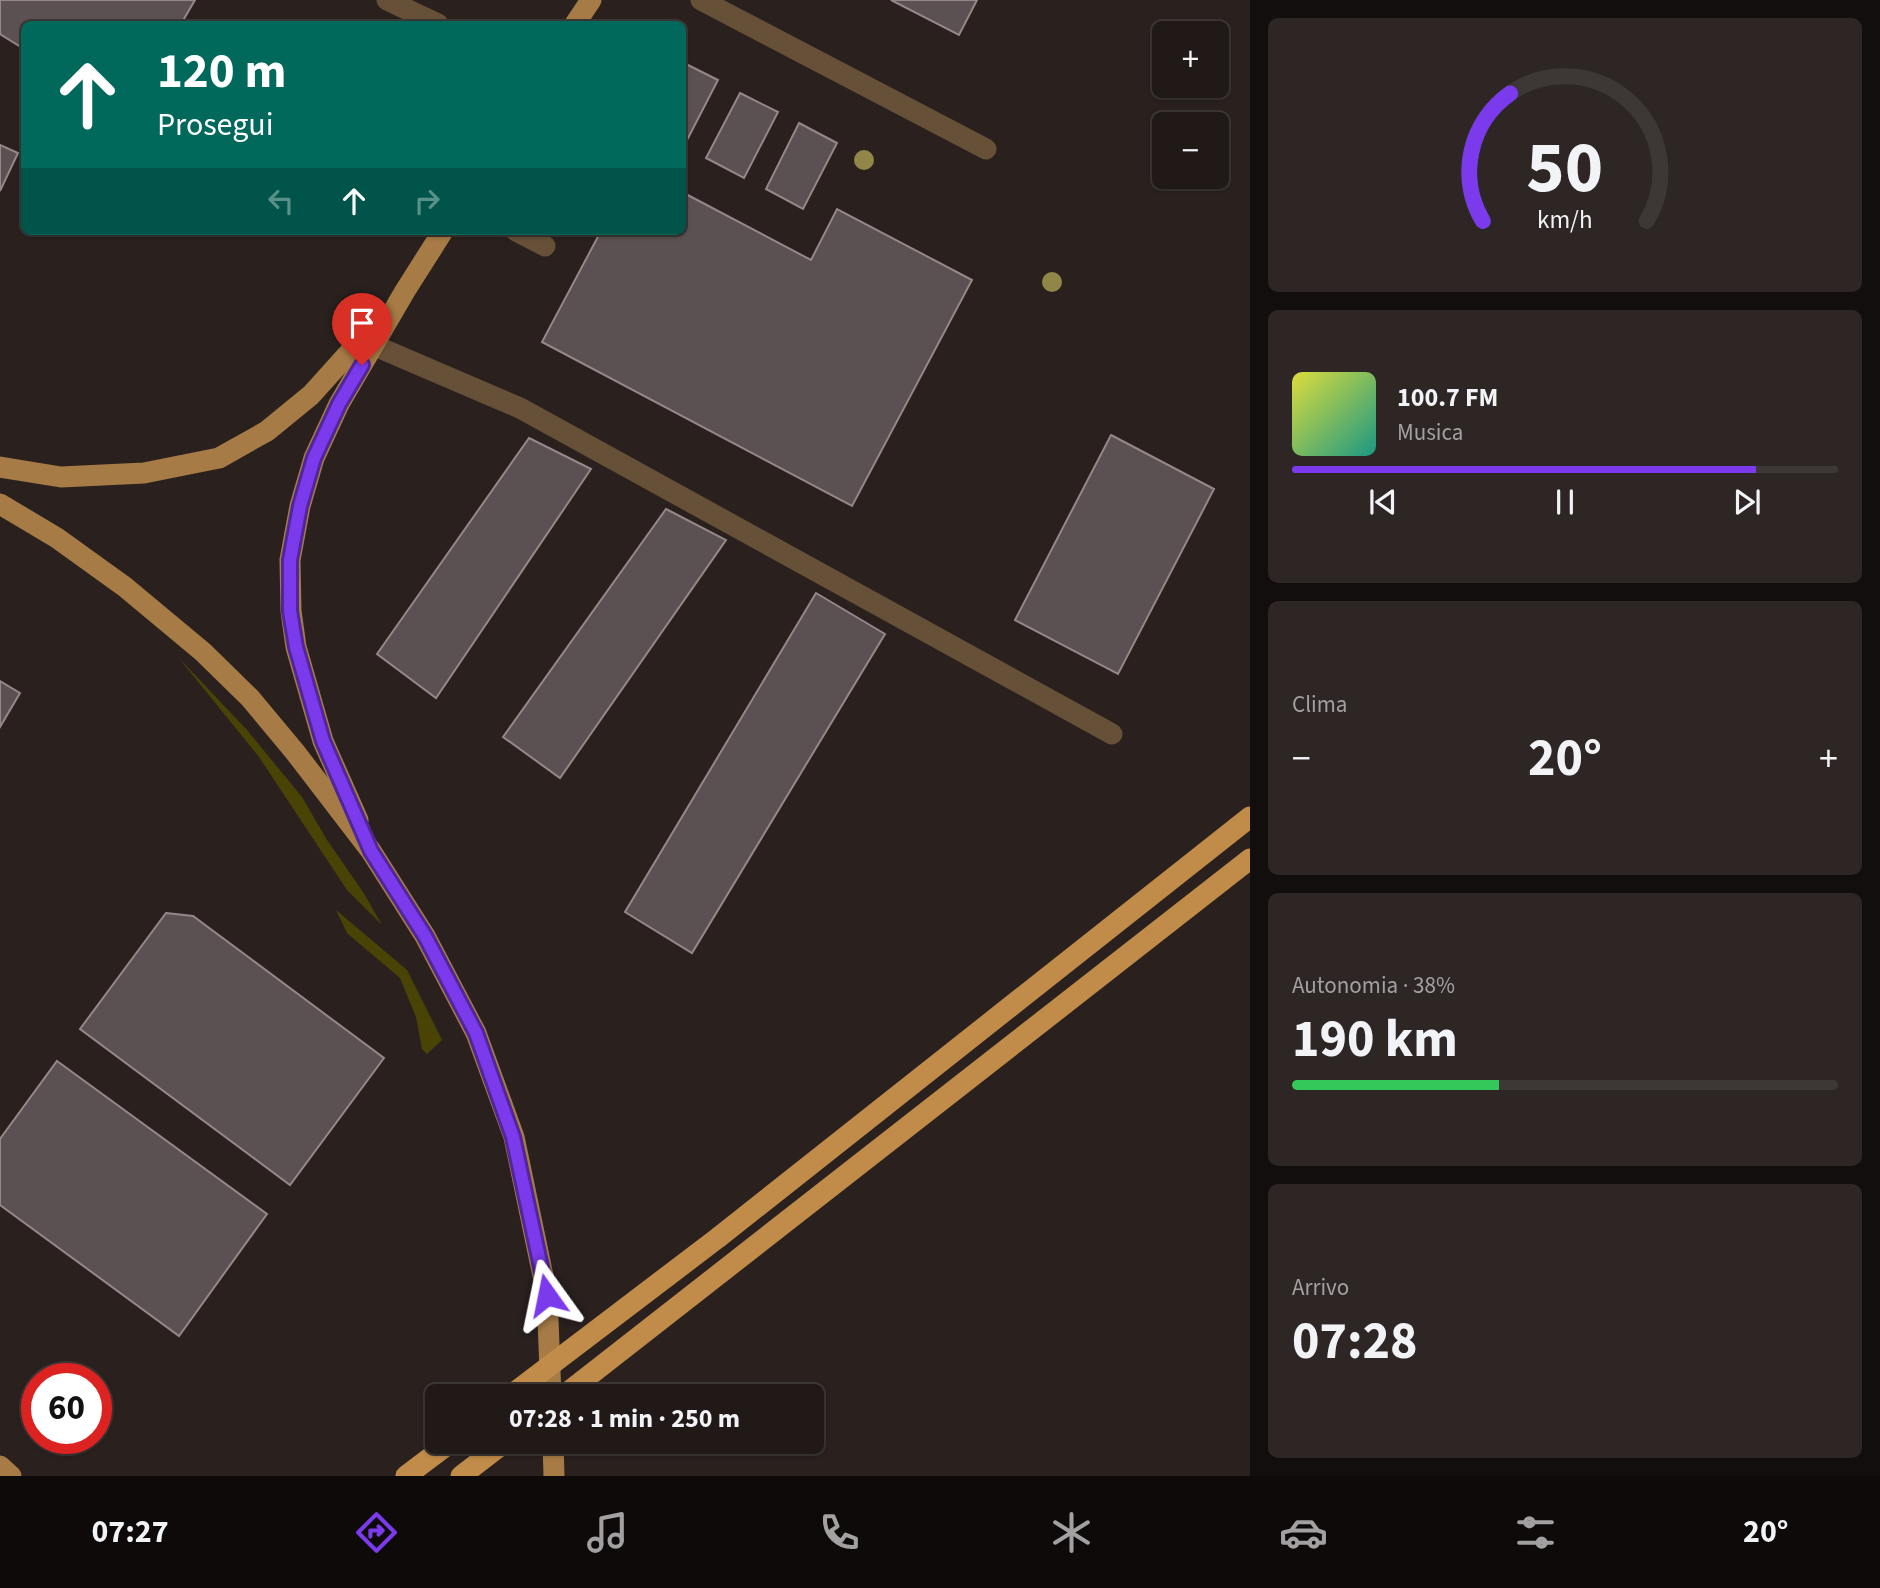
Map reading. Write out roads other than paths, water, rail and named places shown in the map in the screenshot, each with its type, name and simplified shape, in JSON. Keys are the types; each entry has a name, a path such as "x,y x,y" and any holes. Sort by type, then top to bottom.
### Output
{"highway":[{"path":"526,1384 719,1237 1250,817"},
{"path":"579,1384 1250,859"},
{"path":"406,1476 435,1454"},
{"path":"461,1476 489,1454"}],"main road":[{"path":"577,21 591,0"},
{"path":"371,851 323,741 311,704 290,611 290,560 300,506 314,458 339,404 440,235"},
{"path":"0,467 61,477 144,473 219,458 267,431 311,395 405,291"},
{"path":"0,504 57,538 125,587 203,652 250,698 371,851 425,936 476,1033 513,1137 547,1295 551,1384"},
{"path":"553,1454 554,1476"},
{"path":"0,1466 11,1476"}],"lane":[{"path":"387,0 432,21"},
{"path":"701,0 986,149"},
{"path":"524,235 545,246"},
{"path":"373,345 520,408 1112,734"}]}
